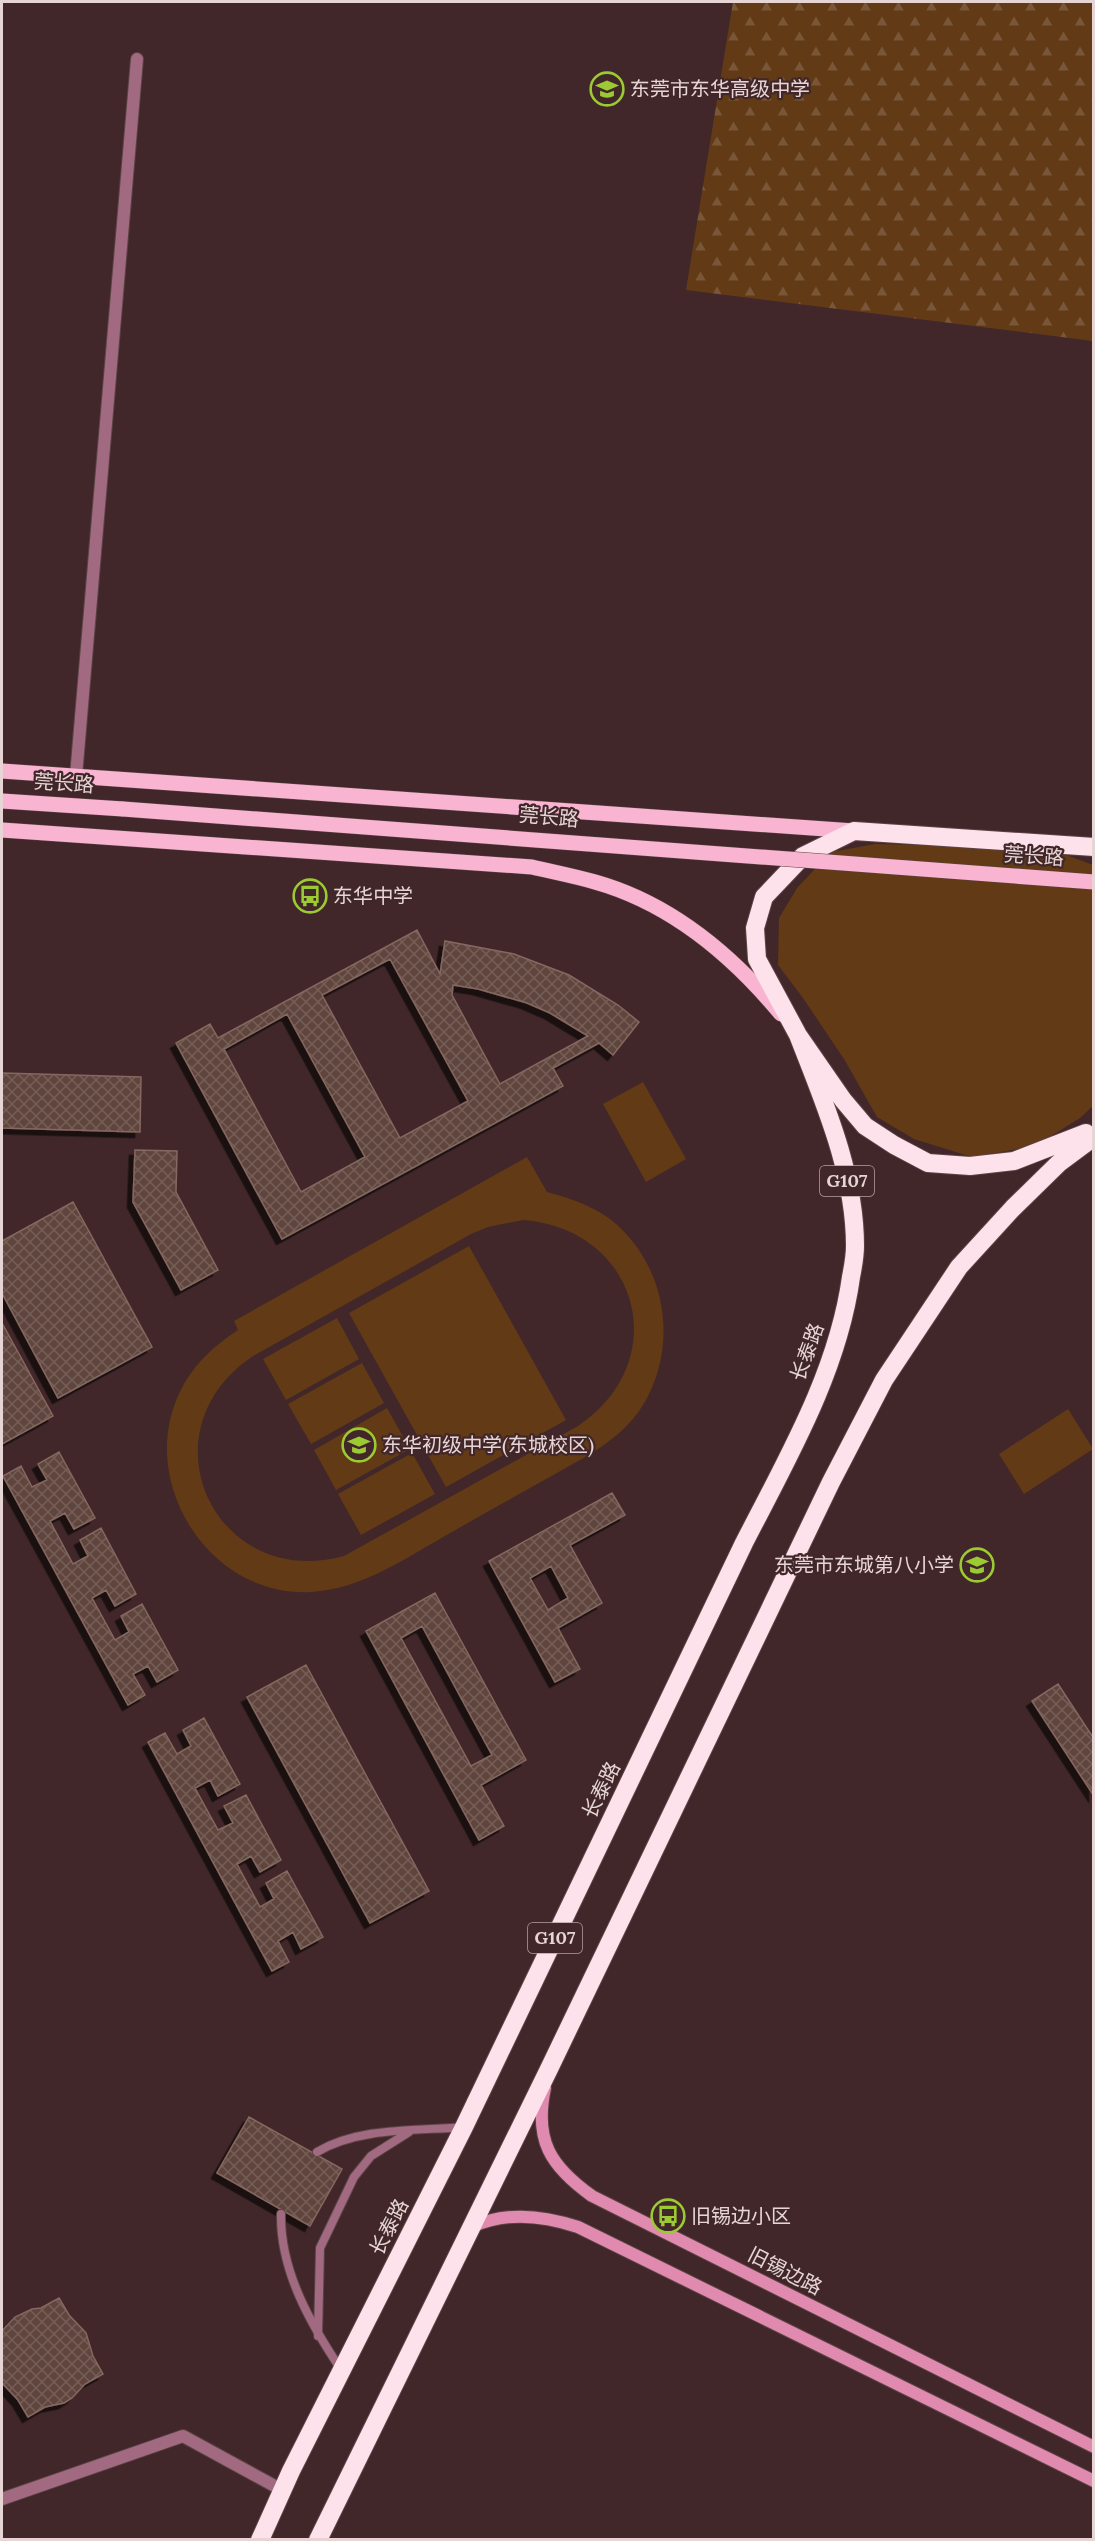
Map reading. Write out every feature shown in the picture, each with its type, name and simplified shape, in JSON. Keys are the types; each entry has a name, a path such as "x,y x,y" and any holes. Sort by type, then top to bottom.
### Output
{"highway":[{"name":"莞长路","path":"854,831 1094,847"},
{"name":"G107","path":"798,1035 757,959 755,928 764,897 803,856 854,831"},
{"path":"1068,845 1094,858"},
{"path":"798,1035 843,1100 865,1126 928,1163 970,1166 1014,1161 1056,1147 1094,1130"},
{"name":"长泰路","path":"260,2540 282,2490 465,2127 739,1554 787,1459 831,1359 848,1304 855,1246 849,1193 837,1141 798,1035"},
{"name":"G107","path":"318,2540 549,2068 831,1482 884,1380 959,1267 1013,1208 1059,1163 1094,1137"}],"main road":[{"name":"莞长路","path":"2,771 854,831"},
{"name":"莞长路","path":"2,801 1094,882"},
{"path":"2,830 532,867 597,882 646,903 693,928 754,983 798,1035"}],"street":[{"path":"76,776 137,59"},
{"name":"旧锡边路","path":"549,2068 542,2106 542,2134 557,2166 574,2184 592,2196 1094,2447"},
{"path":"471,2228 498,2218 522,2216 551,2218 578,2228 1094,2481"},
{"path":"2,2499 183,2436 282,2490"}],"lane":[{"path":"316,2152 334,2142 372,2134 465,2127"},
{"path":"318,2336 320,2248 354,2177 370,2156 409,2132"},
{"path":"281,2214 281,2228 295,2287 318,2336 342,2371"}],"green space":[{"path":"733,2 1093,2 1093,341 686,290"},
{"path":"875,844 971,846 1061,853 1093,865 1093,1106 1080,1118 1035,1146 972,1157 914,1139 877,1117 844,1059 778,965 779,918 797,888 831,852"},
{"path":"643,1082 686,1159 646,1182 603,1104"},
{"path":"527,1157 547,1192 588,1206 610,1219 629,1237 644,1258 655,1281 664,1331 655,1381 643,1405 627,1425 608,1442 384,1570 349,1585 311,1592 275,1589 243,1577 215,1556 192,1530 176,1499 168,1465 168,1431 178,1396 189,1376 203,1358 238,1330 234,1321","holes":["523,1220 563,1229 594,1247 617,1272 630,1302 634,1335 627,1368 608,1399 578,1426 344,1556 298,1561 259,1550 229,1528 208,1497 198,1461 202,1424 219,1388 253,1356 471,1234 488,1227"]},
{"path":"469,1246 566,1420 446,1487 349,1313"},
{"path":"337,1318 359,1359 286,1400 263,1359"},
{"path":"362,1363 384,1403 311,1444 288,1404"},
{"path":"387,1408 410,1449 336,1490 314,1450"},
{"path":"1068,1409 1093,1449 1024,1494 999,1454"},
{"path":"412,1453 435,1494 361,1535 338,1494"}],"building":[{"path":"417,930 440,974 445,941 514,954 569,975 618,1005 639,1022 613,1055 599,1043 553,1068 563,1086 282,1239 176,1043 210,1024 218,1038","holes":["390,959 468,1101 400,1138 322,995","453,985 478,989 527,1003 550,1013 588,1036 500,1084 452,995","287,1014 365,1157 301,1192 224,1049"]},
{"path":"2,1073 141,1077 140,1132 2,1128"},
{"path":"135,1150 177,1151 176,1192 218,1270 181,1290 133,1202"},
{"path":"73,1202 152,1347 58,1398 2,1293 2,1241"},
{"path":"2,1323 53,1416 2,1444"},
{"path":"59,1452 95,1518 74,1529 65,1513 50,1521 73,1564 88,1556 80,1540 101,1528 136,1594 115,1606 106,1590 92,1598 115,1640 129,1632 121,1616 142,1604 178,1670 157,1682 148,1666 133,1674 145,1695 128,1705 3,1476 21,1466 32,1487 47,1480 38,1464"},
{"path":"612,1493 625,1515 570,1545 602,1603 558,1628 580,1669 555,1682 489,1561","holes":["551,1566 568,1598 548,1610 530,1578"]},
{"path":"435,1593 526,1760 481,1785 504,1826 479,1840 366,1631","holes":["422,1626 492,1755 471,1766 401,1638"]},
{"path":"306,1665 429,1891 370,1923 247,1697"},
{"path":"1058,1684 1094,1739 1094,1796 1032,1701"},
{"path":"204,1718 240,1784 218,1796 210,1780 195,1788 218,1830 233,1823 224,1806 246,1795 281,1860 260,1872 251,1856 237,1864 260,1907 274,1899 266,1883 287,1871 323,1937 301,1949 293,1932 278,1941 289,1962 272,1971 148,1742 165,1733 177,1754 191,1746 183,1730"},
{"path":"249,2117 342,2169 310,2226 217,2173"},
{"path":"59,2298 69,2315 86,2333 93,2356 103,2374 85,2384 64,2403 45,2407 28,2417 18,2400 2,2383 2,2331 15,2317 32,2309 41,2308"}],"place":[{"name":"东莞市东华高级中学","path":"607,89"},
{"name":"东华中学","path":"310,896"},
{"name":"东华初级中学(东城校区)","path":"359,1445"},
{"name":"东莞市东城第八小学","path":"977,1565"},
{"name":"旧锡边小区","path":"668,2216"}]}
